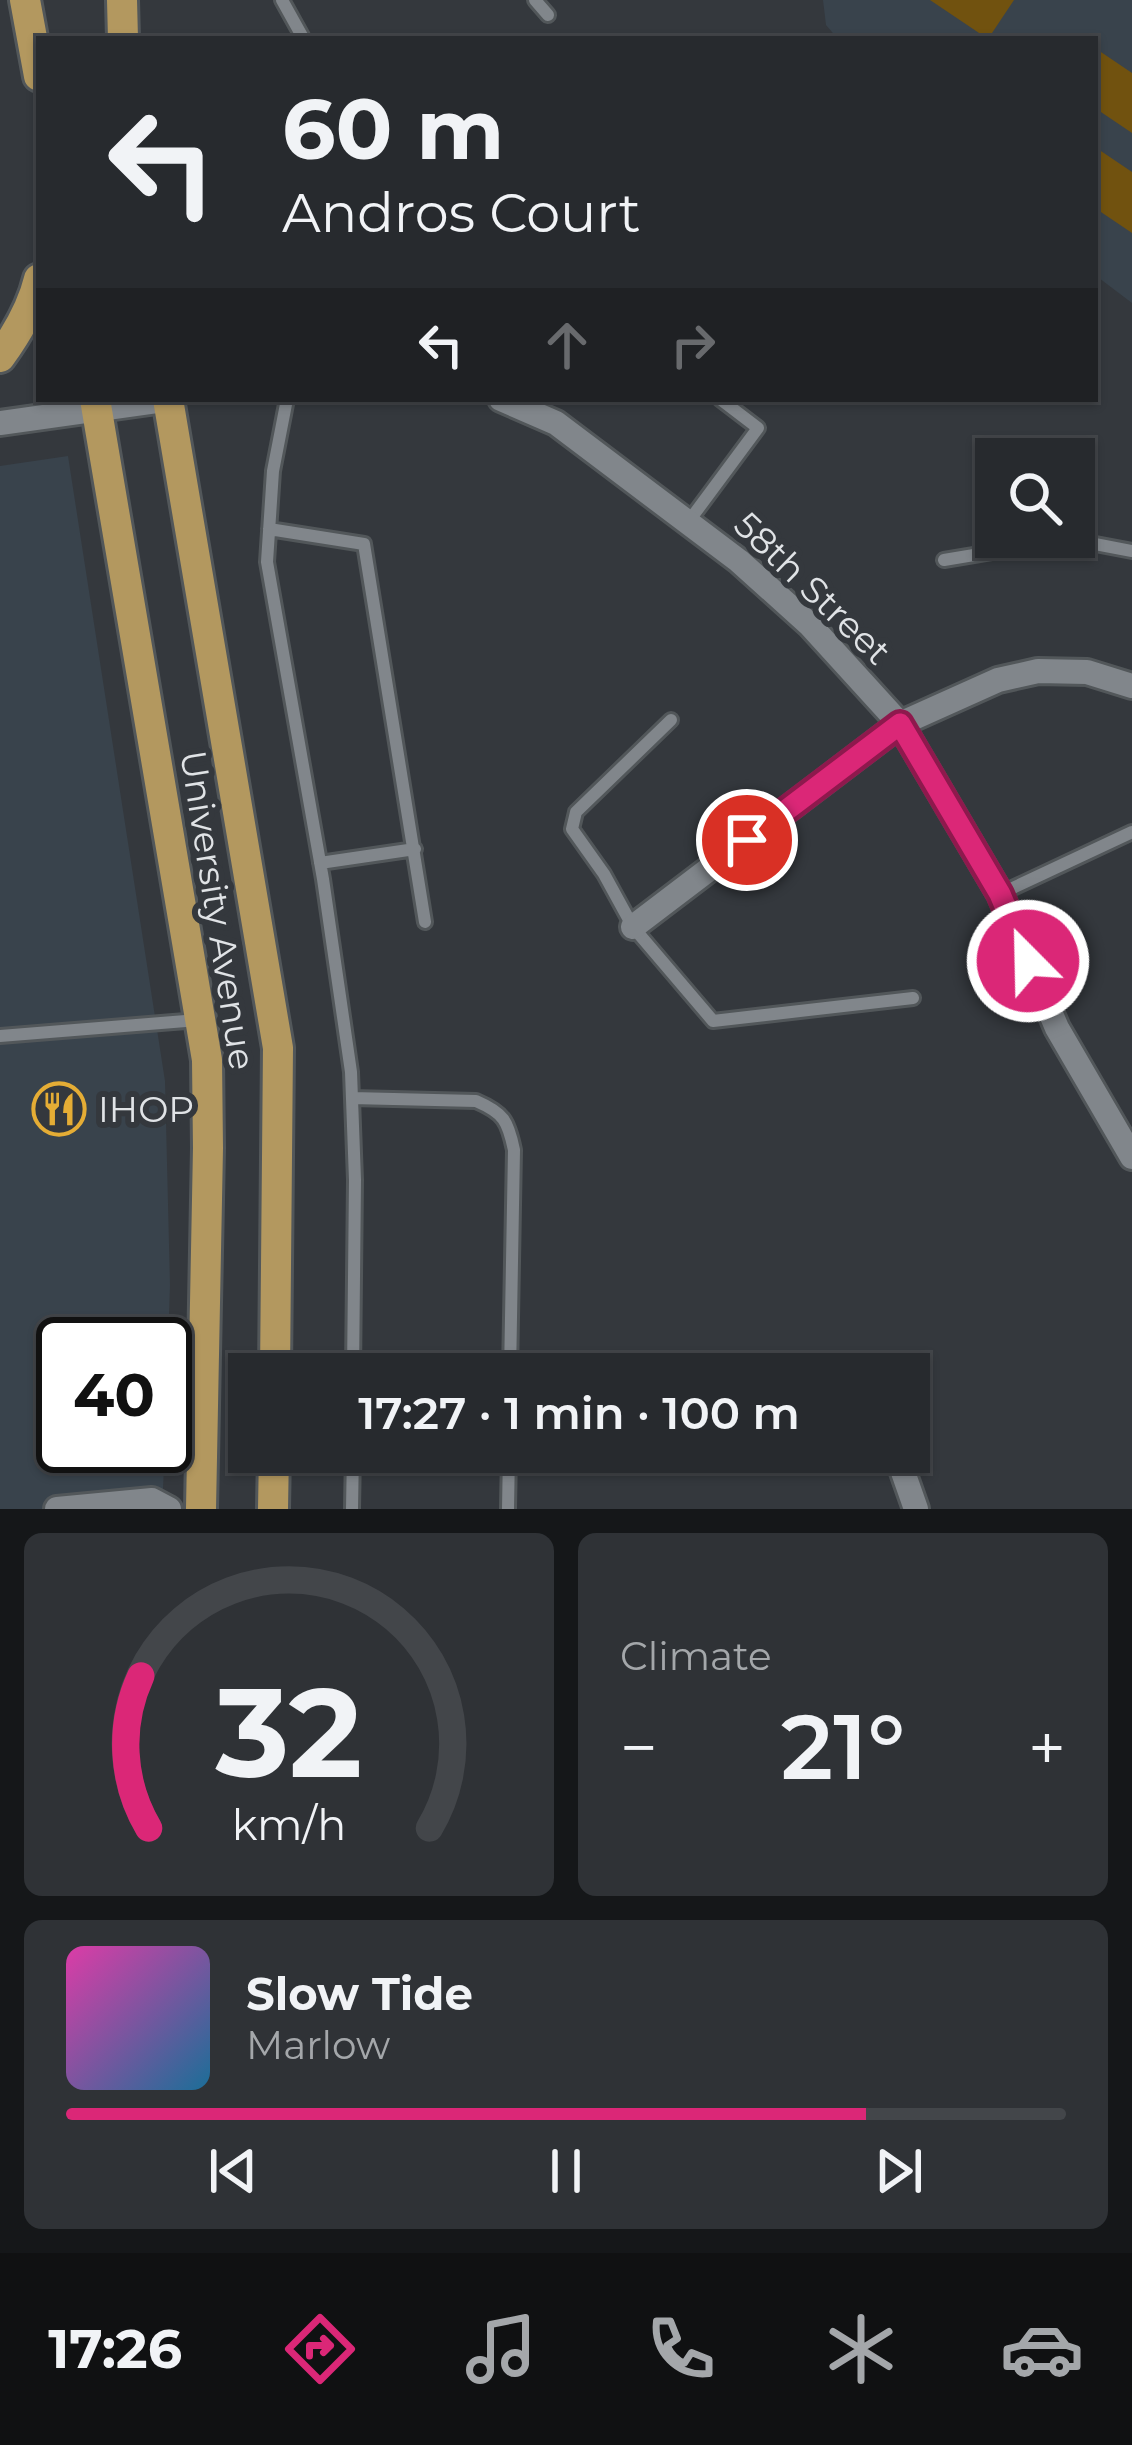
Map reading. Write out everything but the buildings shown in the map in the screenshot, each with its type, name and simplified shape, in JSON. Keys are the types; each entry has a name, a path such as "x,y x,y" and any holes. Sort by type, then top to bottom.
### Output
{"main road":[{"path":"26,0 36,58"},
{"path":"122,0 122,36"},
{"path":"0,357 19,332 36,290"},
{"name":"University Avenue","path":"170,402 278,1048 275,1353"},
{"name":"University Avenue","path":"96,404 207,1060 201,1509"},
{"path":"273,1509 274,1473"}],"street":[{"name":"58th Street","path":"508,402 556,423 689,521 809,624 900,724 1000,894 1057,1028 1132,1157"},
{"path":"0,423 96,404"},
{"path":"633,927 900,724 998,680 1038,671 1087,672 1132,686"},
{"path":"903,1473 916,1509"},
{"path":"57,1509 152,1500 169,1509"}],"lane":[{"path":"282,0 302,36"},
{"path":"535,0 548,15"},
{"path":"286,402 273,470 267,562 351,1072 353,1353"},
{"path":"689,521 758,428 724,402"},
{"path":"269,529 364,544 425,922"},
{"path":"944,560 1069,539 1132,551"},
{"path":"671,720 576,812 572,829 633,927 712,1021 913,998"},
{"path":"1000,894 1132,832"},
{"path":"320,863 415,849"},
{"path":"0,1036 200,1020"},
{"path":"352,1098 476,1101 495,1109 509,1125 514,1150 510,1353"},
{"path":"352,1509 353,1473"},
{"path":"508,1509 509,1473"}],"shaded area":[{"path":"823,0 1132,0 1132,303 1098,277 1098,36 835,36 826,25"},
{"path":"930,0 1014,0 990,36"},
{"path":"1098,50 1132,73 1132,133 1098,110"},
{"path":"1098,149 1132,172 1132,233 1098,210"},
{"path":"68,456 165,1081 169,1317 36,1317 36,1473 164,1473 162,1509 0,1509 0,466"}],"place":[{"name":"IHOP","path":"59,1109"}],"route":[{"path":"747,840 900,724 1000,894 1028,961"}]}
